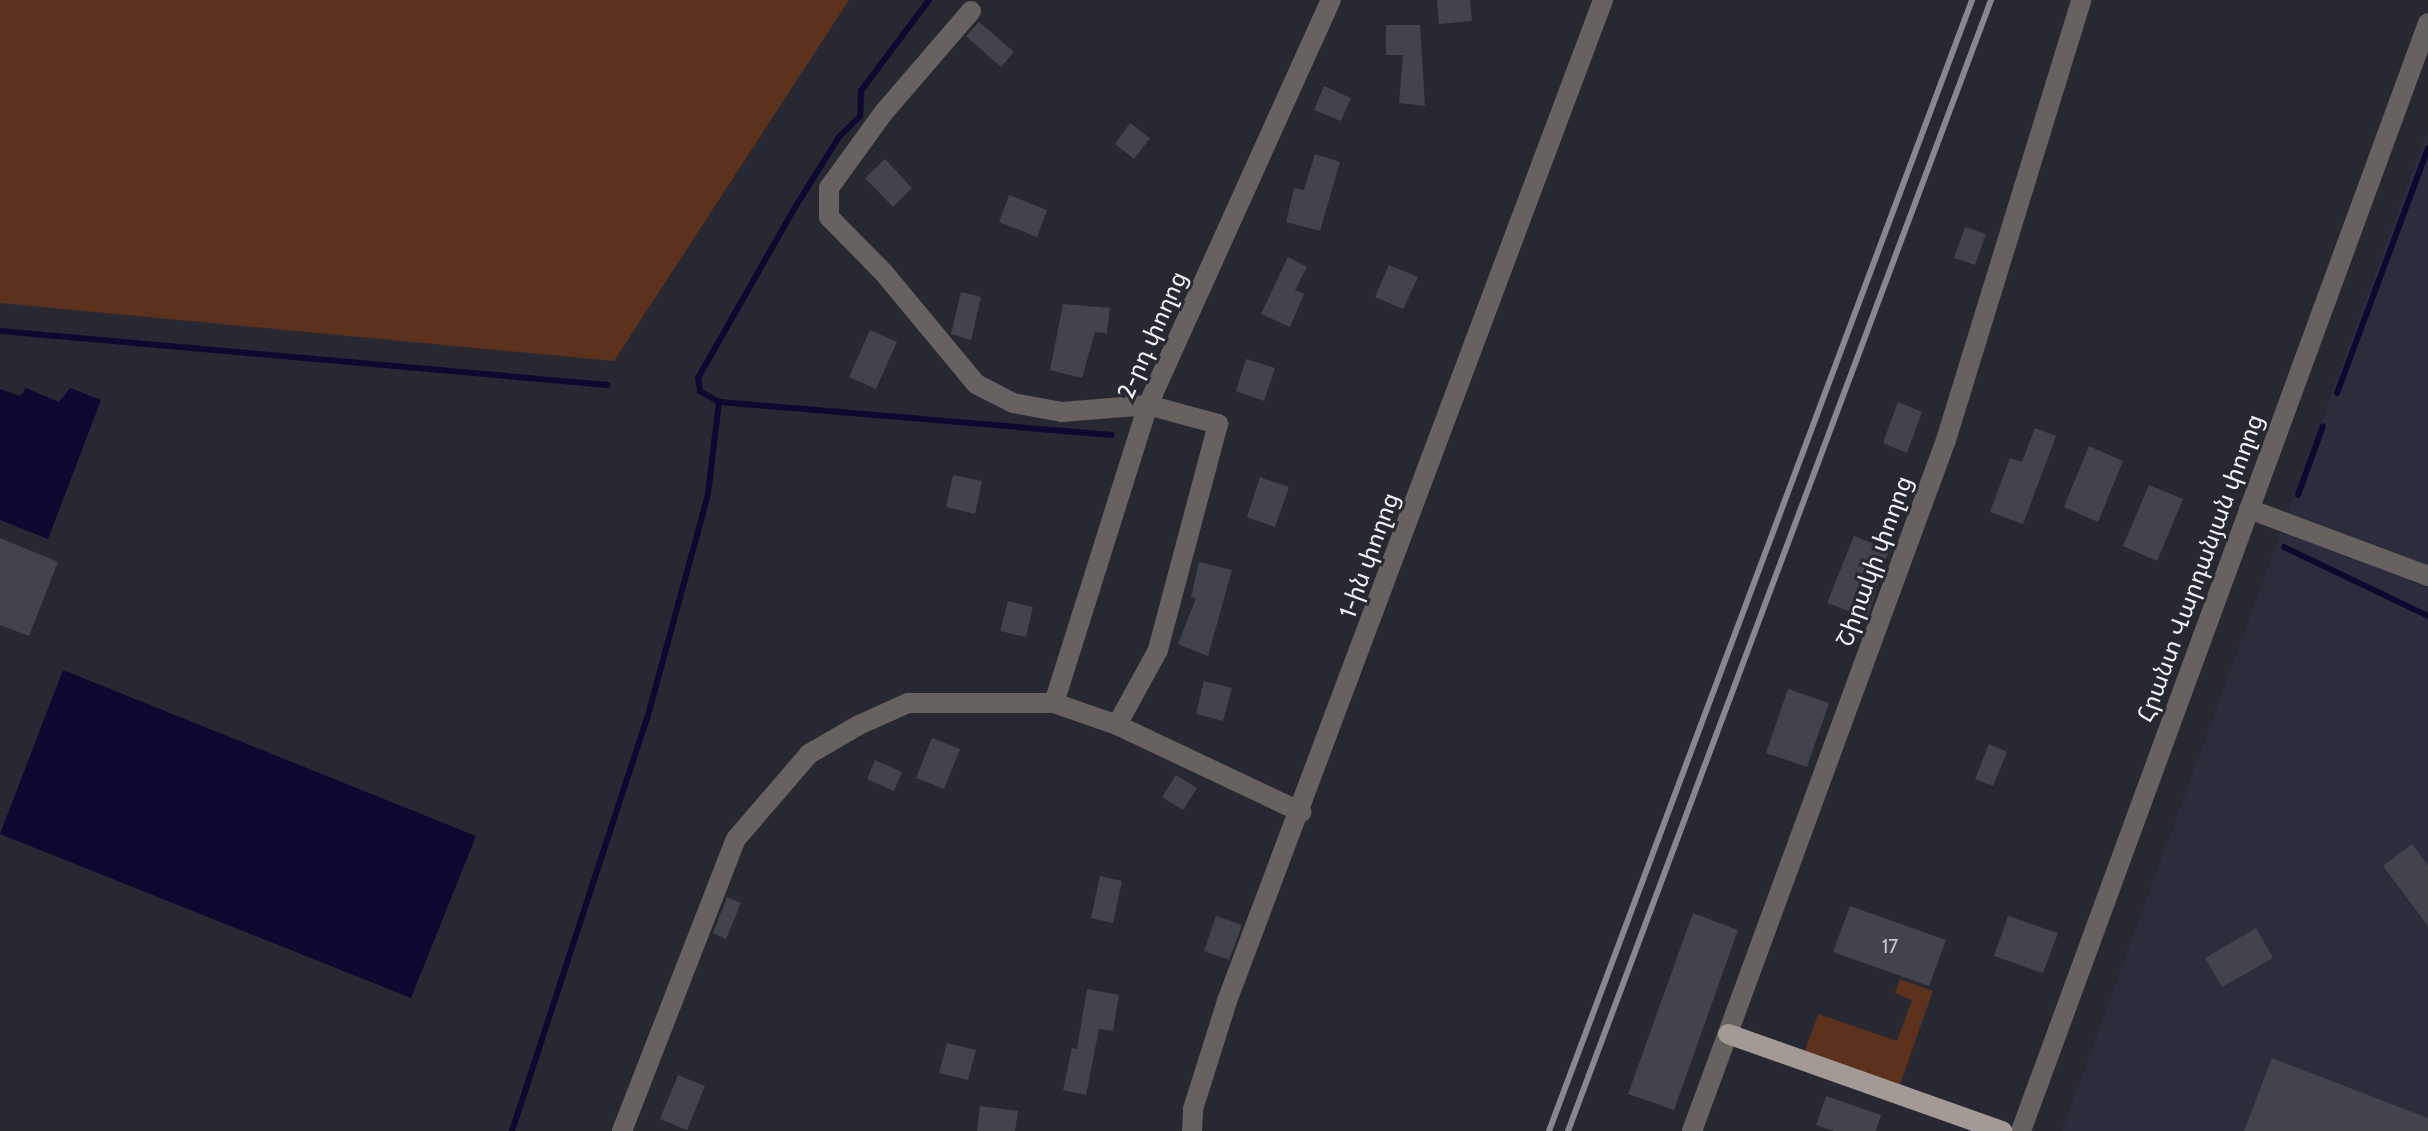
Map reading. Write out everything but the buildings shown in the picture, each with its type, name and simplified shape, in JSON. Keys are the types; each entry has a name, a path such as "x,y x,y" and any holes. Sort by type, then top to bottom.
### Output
{"main road":[{"path":"1728,1034 2002,1131"}],"street":[{"name":"2-րդ փողոց","path":"1054,703 1148,405 1331,0"},
{"name":"1-ին փողոց","path":"1192,1131 1193,1109 1227,1001 1301,812 1603,0"},
{"name":"Շիրակի փողոց","path":"1692,1131 1946,440 2081,0"},
{"path":"971,11 884,112 829,188 829,217 884,273 976,384 1013,403 1062,412 1148,405 1218,424 1158,650 1117,725"},
{"name":"Հրանտ Վարդանյան փողոց","path":"2021,1131 2428,23"},
{"path":"2249,509 2428,576"},
{"path":"622,1131 736,839 809,754 908,703 1054,703 1117,725 1301,812"}],"shaded area":[{"path":"0,0 849,0 614,361 0,303"},
{"path":"2428,130 2428,1131 2062,1131"},
{"path":"26,388 59,402 70,388 101,400 48,539 0,520 0,389 20,396"},
{"path":"63,670 476,836 411,998 0,834"},
{"path":"1900,979 1933,991 1899,1087 1804,1053 1818,1014 1897,1041 1912,1000 1895,993"}],"waterway":[{"path":"929,0 861,91 860,116 839,137 794,209 698,378 700,391 719,402 1112,435"},
{"path":"2337,393 2428,148"},
{"path":"0,331 608,385"},
{"path":"512,1131 647,719 708,494 719,402"},
{"path":"2298,495 2323,426"},
{"path":"2284,547 2428,616"}],"railway":[{"path":"1549,1131 1972,0"},
{"path":"1568,1131 1991,0"}]}
